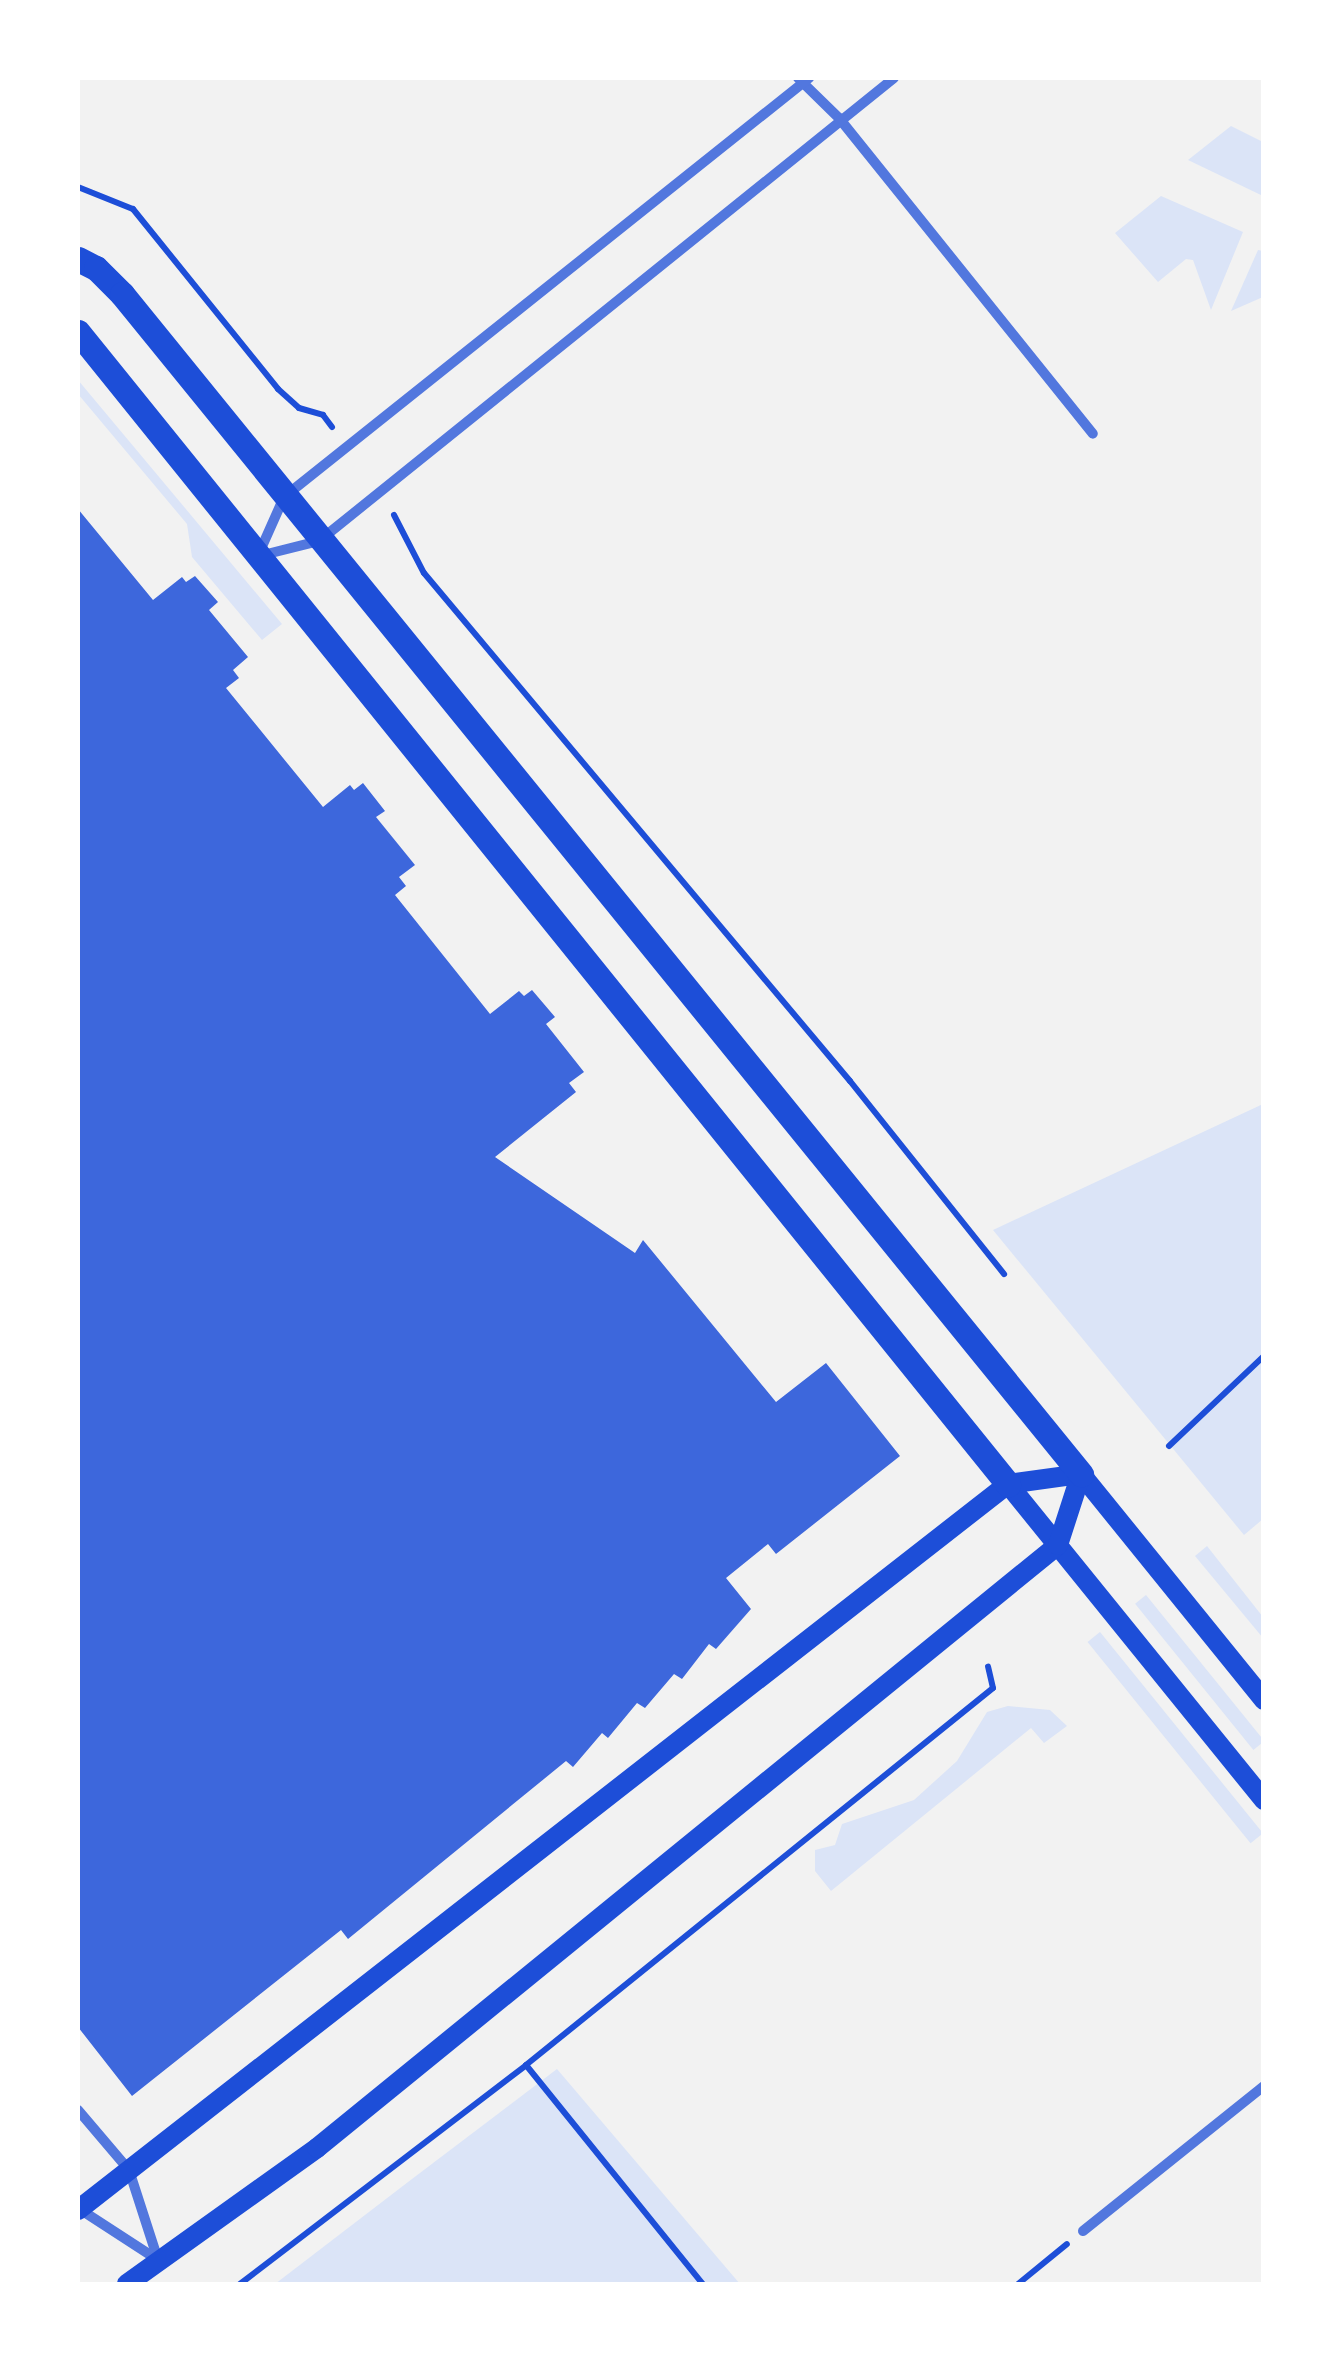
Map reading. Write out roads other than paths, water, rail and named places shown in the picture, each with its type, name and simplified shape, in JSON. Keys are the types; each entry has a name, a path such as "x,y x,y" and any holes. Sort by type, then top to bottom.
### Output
{"main road":[{"path":"78,259 96,268 122,294 1264,1700"},
{"path":"78,332 1264,1800"},
{"path":"78,2208 1008,1484 1082,1474"},
{"path":"126,2284 317,2148 1058,1544 1082,1474"}],"street":[{"path":"257,556 320,541 839,118 894,78"},
{"path":"257,556 284,498 803,79 839,118 1093,434"},
{"path":"1083,2230 1264,2086"},
{"path":"78,2110 130,2170 158,2260"},
{"path":"78,2208 158,2260"}]}
